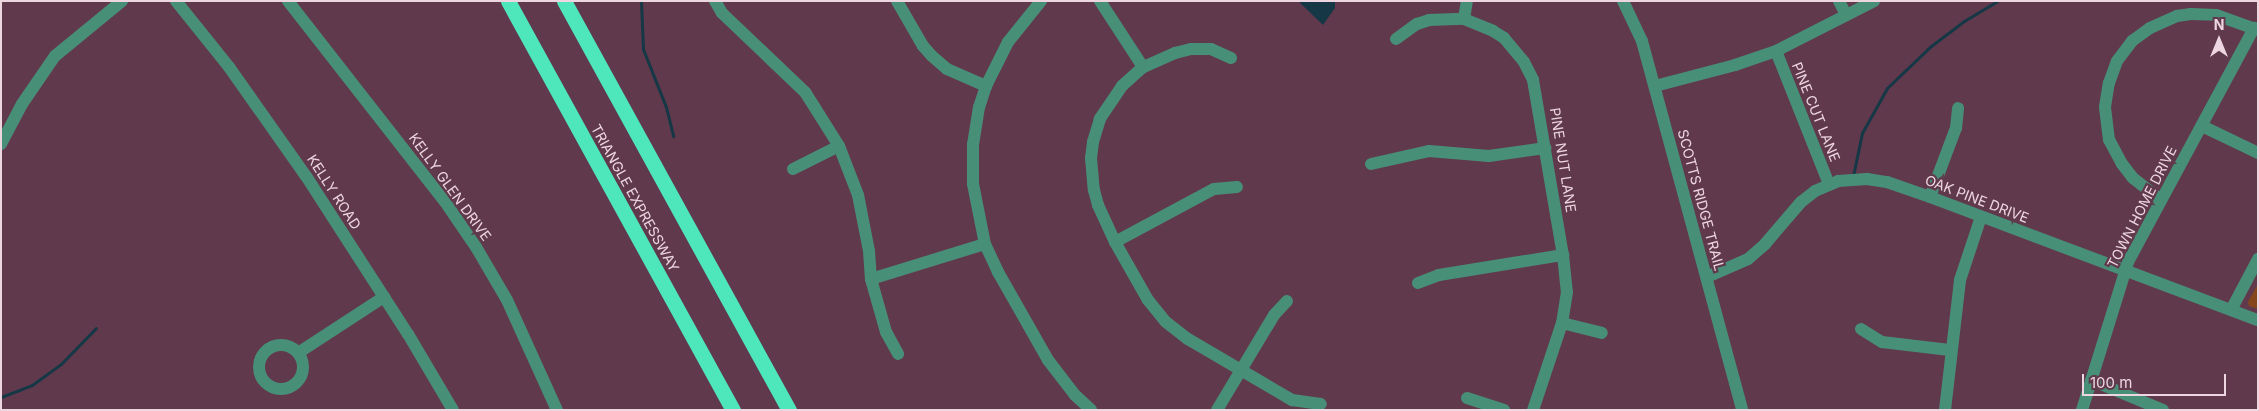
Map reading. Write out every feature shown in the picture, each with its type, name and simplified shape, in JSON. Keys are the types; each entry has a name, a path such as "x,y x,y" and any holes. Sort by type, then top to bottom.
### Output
{"highway":[{"name":"TRIANGLE EXPRESSWAY","path":"508,1 733,410"},
{"path":"564,1 789,410"}],"street":[{"path":"1,144 25,99 55,56 122,1"},
{"name":"KELLY ROAD","path":"176,1 229,67 306,176 384,297 453,410"},
{"path":"715,1 722,13 805,92 839,146 858,195 869,251 871,279 886,332 898,354"},
{"path":"896,1 923,46 932,56 947,69 986,86"},
{"path":"1041,1 1008,42 986,86 975,129 972,168 976,208 985,244 998,272 1048,360 1075,395 1091,410"},
{"path":"1100,1 1143,67"},
{"path":"1464,19 1467,1"},
{"name":"SCOTTS RIDGE TRAIL","path":"1623,1 1642,40 1742,410"},
{"path":"1839,1 1846,15"},
{"path":"1655,86 1735,65 1776,51 1874,1"},
{"name":"KELLY GLEN DRIVE","path":"294,3 448,206 476,247 507,300 557,410"},
{"path":"2161,200 2133,178 2122,164 2110,140 2105,106 2109,83 2117,61 2132,41 2150,28 2177,16 2191,14 2216,15 2256,29"},
{"name":"PINE NUT LANE","path":"1396,40 1417,24 1429,20 1464,19 1499,35 1516,50 1524,62 1536,89 1563,255 1567,292 1562,323 1533,410"},
{"name":"TOWN HOME DRIVE","path":"2082,410 2124,270 2256,29"},
{"path":"1231,58 1211,49 1197,49 1175,53 1143,67 1122,86 1108,105 1097,127 1092,150 1094,190 1098,205 1115,242 1148,300 1166,322 1188,339 1292,400 1321,404"},
{"name":"PINE CUT LANE","path":"1776,51 1829,184"},
{"path":"1930,197 1956,128 1958,108"},
{"path":"2202,126 2258,153"},
{"path":"793,169 839,146"},
{"path":"1371,164 1429,151 1489,156 1545,148"},
{"name":"OAK PINE DRIVE","path":"1707,278 1748,259 1766,244 1801,202 1829,184 1846,180 1867,179 1887,182 1930,197 2258,320"},
{"path":"1115,242 1214,189 1237,187"},
{"path":"1944,410 1960,280 1981,217"},
{"path":"871,279 985,244"},
{"path":"1418,283 1438,275 1563,255"},
{"path":"2231,310 2258,259"},
{"path":"298,353 384,297"},
{"path":"1216,410 1274,315 1287,301"},
{"path":"1562,323 1602,334"},
{"path":"1860,329 1882,342 1950,350"},
{"path":"2091,380 2163,410"},
{"path":"1467,398 1504,410"}],"shaded area":[{"path":"2258,284 2258,309 2249,306 2248,302"}],"water":[{"path":"1298,1 1335,1 1335,8 1323,25"}],"waterway":[{"path":"641,1 643,49 666,107 673,136"},
{"path":"1853,176 1862,133 1887,88 1931,46 1964,21 1997,1"},
{"path":"1,397 32,385 61,364 96,328"}]}
